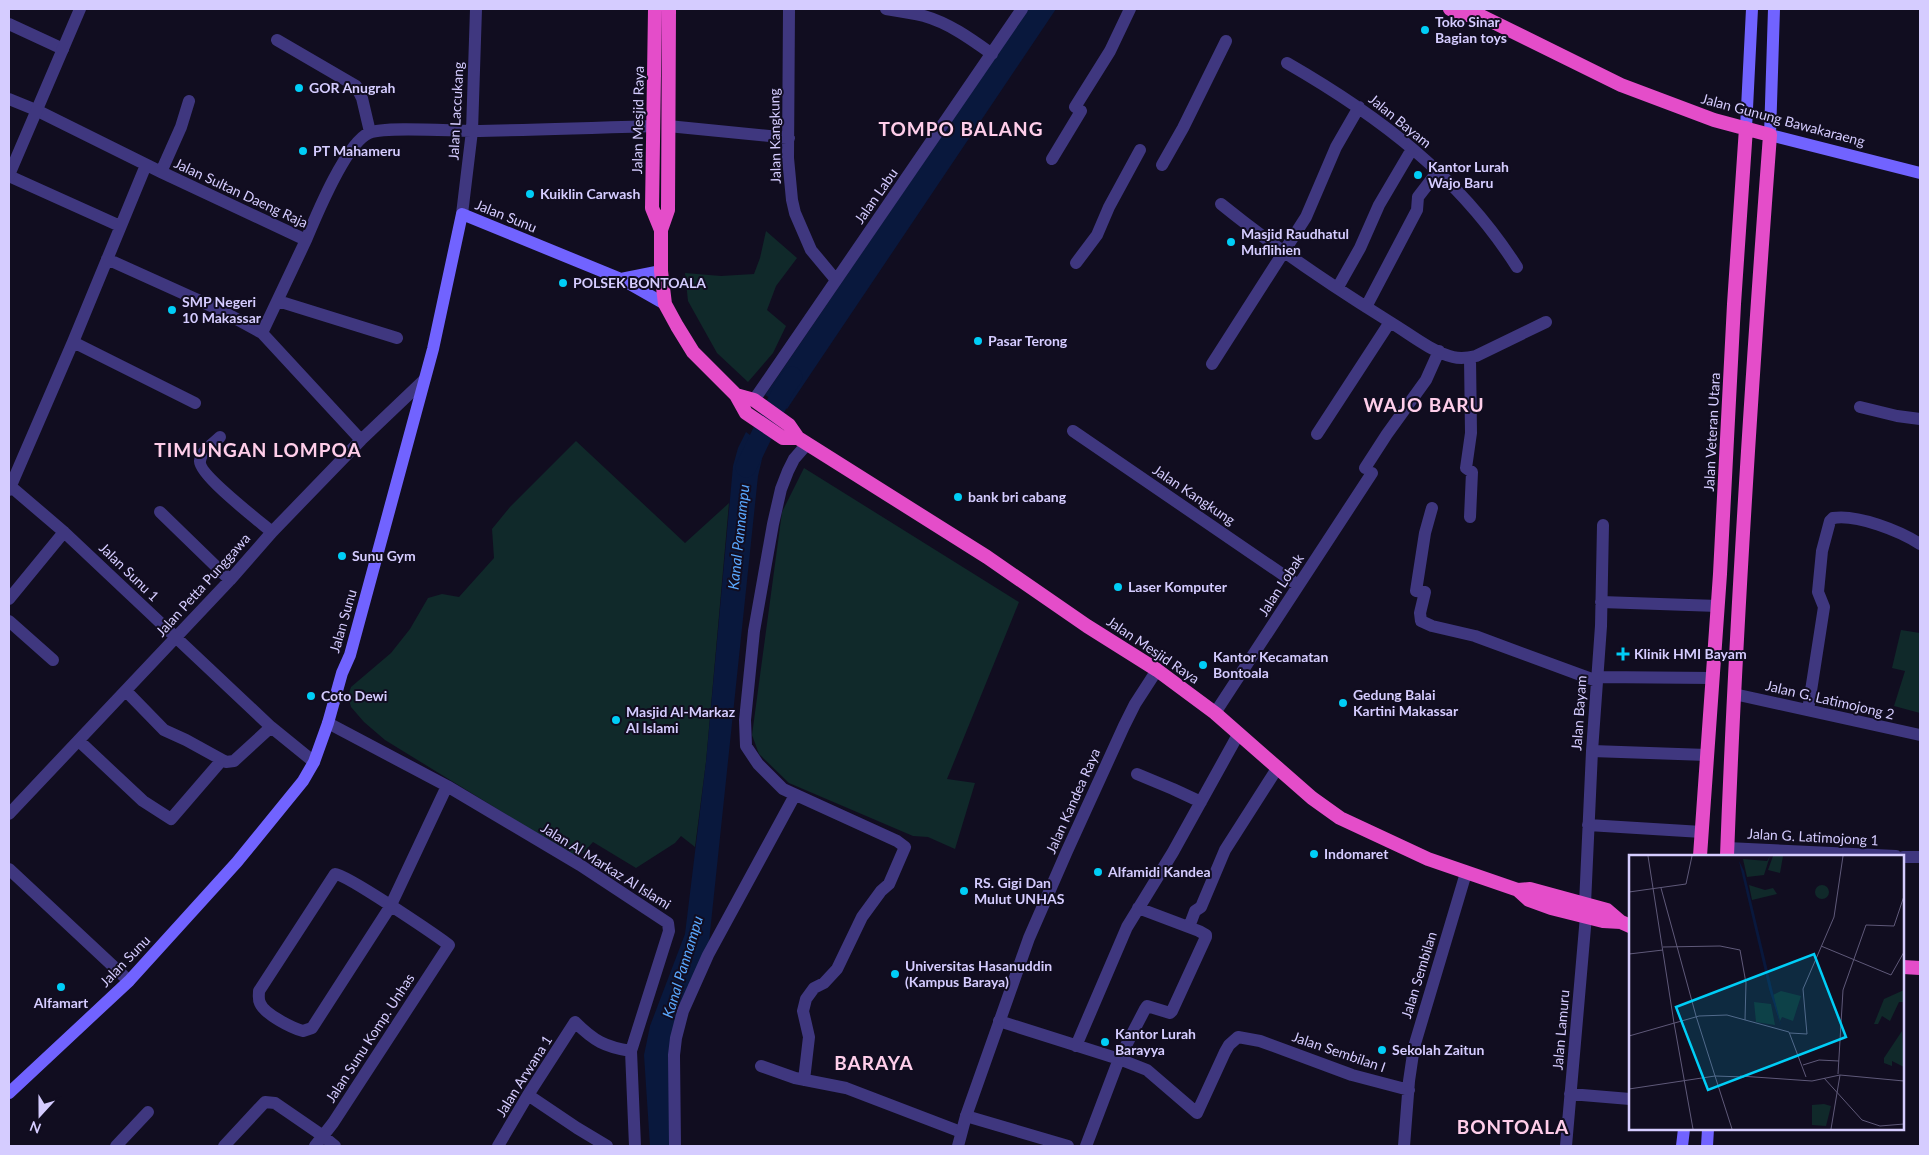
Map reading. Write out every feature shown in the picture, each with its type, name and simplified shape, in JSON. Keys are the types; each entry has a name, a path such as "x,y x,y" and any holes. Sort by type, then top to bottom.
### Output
{"highway":[{"name":"Jalan Gunung Bawakaraeng","path":"1450,9 1465,15 1476,11 1621,85 1714,120 1770,134"},
{"name":"Jalan Mesjid Raya","path":"662,11 661,126 652,208 661,230 665,304 676,326 693,352 736,395 746,413 779,427 789,425 802,441 987,557 1087,626 1157,670 1215,713 1312,798 1340,818 1394,845 1466,873 1518,890 1529,900 1585,910 1603,921 1626,924"},
{"name":"Jalan Veteran Utara","path":"1700,855 1718,606 1746,128"},
{"path":"1727,852 1734,694 1754,354 1770,134"},
{"path":"1732,353 1754,354"},
{"name":"Jalan Mesjid Raya","path":"736,395 759,404 779,427"},
{"path":"1720,574 1741,576"},
{"path":"1904,967 1920,968"}],"main road":[{"name":"Jalan Veteran Utara","path":"1746,128 1752,9"},
{"path":"1770,134 1774,9"},
{"name":"Jalan Gunung Bawakaraeng","path":"1770,134 1920,173"},
{"name":"Jalan Sunu","path":"9,1092 129,981 236,862 303,781 314,762 328,723 342,673 350,655 424,380 462,214 621,279 665,304"},
{"path":"621,279 662,271"},
{"path":"1682,1146 1684,1130"},
{"path":"1707,1146 1708,1130"}],"street":[{"path":"80,9 9,175 120,226"},
{"name":"Jalan Laccukang","path":"462,214 472,131 476,9"},
{"name":"Jalan Kangkung","path":"789,9 788,158 795,213 811,250 836,280"},
{"path":"886,9 924,16 939,22 958,31 992,54"},
{"name":"Jalan Labu","path":"759,404 836,280 1022,9"},
{"path":"1052,159 1110,51 1130,9"},
{"path":"9,24 63,49"},
{"path":"277,40 356,86 362,98 370,132 388,130 472,131 661,126 788,138"},
{"path":"1162,165 1184,128 1226,41"},
{"name":"Jalan Bayam","path":"1287,63 1359,106 1438,171 1474,208 1516,267"},
{"name":"Jalan Sultan Daeng Raja","path":"9,99 36,110 146,165 306,240 349,152 361,138 370,132"},
{"path":"161,172 181,127 189,101"},
{"path":"1212,364 1306,217 1336,147 1359,106"},
{"path":"1338,287 1360,248 1379,205 1412,148"},
{"path":"1076,263 1097,234 1109,207 1140,150"},
{"path":"9,487 73,342 146,165"},
{"path":"1366,307 1417,210 1418,197 1438,171"},
{"path":"1221,204 1249,227 1366,307 1439,351 1454,357 1470,358 1546,322"},
{"path":"262,333 306,240"},
{"path":"107,259 220,310 262,333 361,440"},
{"path":"278,301 397,338"},
{"path":"1317,434 1390,322"},
{"path":"73,342 195,404"},
{"name":"Jalan Lobak","path":"1215,713 1298,585 1368,471 1387,434 1426,380 1439,351"},
{"path":"1470,358 1472,433 1466,468 1472,472 1470,517"},
{"name":"Jalan Petta Punggawa","path":"9,814 230,580 272,532 361,440 424,380"},
{"path":"1860,407 1897,416 1920,419"},
{"name":"Jalan Kangkung","path":"1073,432 1298,585"},
{"path":"220,437 202,454 201,468 272,532"},
{"path":"802,441 781,489 777,505 754,631 745,720 746,746 758,764 784,789 898,841 905,847 889,884 881,891 862,917 837,969 824,983 814,988 806,999 803,1010 809,1037 804,1080"},
{"name":"Jalan Sunu 1","path":"9,487 64,532 271,727 314,762"},
{"path":"1432,508 1425,533 1416,591 1425,592 1420,613 1421,622 1475,636 1597,679 1713,678"},
{"path":"160,512 230,580"},
{"path":"1808,710 1824,607 1818,592 1822,551 1830,521 1841,516 1867,522 1897,532 1920,544"},
{"name":"Jalan Bayam","path":"1585,910 1601,602 1603,525"},
{"path":"9,599 64,532"},
{"path":"1601,602 1718,606"},
{"path":"9,621 54,660"},
{"name":"Jalan Kandea Raya","path":"958,1146 966,1116 1030,938 1099,779 1135,704 1157,670"},
{"path":"126,691 164,730 198,746 220,760 230,763 271,727"},
{"name":"Jalan G. Latimojong 2","path":"1734,694 1920,734"},
{"name":"Jalan Al Markaz Al Islami","path":"328,723 447,786 580,865 668,922 669,931 631,1051 635,1146"},
{"path":"1076,1046 1124,934 1239,733"},
{"path":"79,741 143,801 171,818 220,760"},
{"path":"1592,751 1707,755"},
{"path":"1189,927 1195,911 1201,907 1225,850 1278,768"},
{"path":"1137,774 1174,788 1201,802"},
{"path":"390,907 345,877 338,874 332,876 259,991 259,1001 263,1009 298,1030 308,1031 312,1028 390,907 447,786"},
{"path":"675,1146 674,1056 683,1010 708,955 795,795"},
{"path":"1588,825 1702,832"},
{"name":"Jalan G. Latimojong 1","path":"1727,852 1854,855"},
{"path":"1904,857 1920,858"},
{"path":"9,869 129,981"},
{"name":"Jalan Sembilan","path":"1404,1146 1411,1066 1420,1025 1466,873"},
{"name":"Jalan Sunu Komp. Unhas","path":"314,1146 324,1136 449,945 390,907"},
{"path":"1086,1146 1119,1059 1147,1006 1170,1013 1176,1004 1206,937 1203,932 1138,908"},
{"name":"Jalan Lamuru","path":"1566,1146 1585,910"},
{"path":"999,1021 1119,1059"},
{"name":"Jalan Arwana 1","path":"498,1146 575,1022 598,1042 613,1048 631,1051"},
{"name":"Jalan Sembilan I","path":"1119,1059 1154,1075 1197,1113 1229,1045 1238,1037 1260,1041 1352,1075 1409,1090"},
{"path":"761,1066 804,1080 846,1088 961,1132"},
{"path":"1570,1094 1629,1099"},
{"path":"528,1095 607,1146"},
{"path":"224,1146 268,1101 275,1103 324,1136 335,1146"},
{"path":"116,1146 148,1112"},
{"path":"966,1116 1068,1146"}],"green space":[{"path":"766,231 797,258 776,286 767,310 786,326 773,353 748,382 717,353 688,301 685,273 721,276 754,274"},
{"path":"576,441 685,543 729,503 706,762 695,847 681,836 675,843 636,868 593,842 583,853 572,855 385,740 364,722 351,707 348,696 351,687 391,653 410,629 428,598 442,594 459,597 494,558 492,529 510,507"},
{"path":"804,468 1019,602 947,779 975,783 955,849 928,837 913,836 789,783 759,754 752,735 782,512"},
{"path":"1901,630 1920,633 1920,713 1894,706 1905,671 1892,668"}],"water":[{"path":"1028,9 1056,9 787,409 765,395"},
{"path":"746,432 765,446 758,476 709,942 683,1008 674,1146 650,1146 644,1055 650,1026 685,934 706,762 733,466 738,448"}],"waterway":[{"name":"Kanal Pannampu","path":"746,467 784,389 792,377"}],"place":[{"name":"Toko Sinar Bagian toys","path":"1425,30"},
{"name":"GOR Anugrah","path":"299,88"},
{"name":"PT Mahameru","path":"303,151"},
{"name":"Kantor Lurah Wajo Baru","path":"1418,175"},
{"name":"Kuiklin Carwash","path":"530,194"},
{"name":"Masjid Raudhatul Muflihien","path":"1231,242"},
{"name":"POLSEK BONTOALA","path":"563,283"},
{"name":"SMP Negeri 10 Makassar","path":"172,310"},
{"name":"Pasar Terong","path":"978,341"},
{"name":"bank bri cabang","path":"958,497"},
{"name":"Sunu Gym","path":"342,556"},
{"name":"Laser Komputer","path":"1118,587"},
{"name":"Klinik HMI Bayam","path":"1623,654"},
{"name":"Kantor Kecamatan Bontoala","path":"1203,665"},
{"name":"Coto Dewi","path":"311,696"},
{"name":"Gedung Balai Kartini Makassar","path":"1343,703"},
{"name":"Masjid Al-Markaz Al Islami","path":"616,720"},
{"name":"Indomaret","path":"1314,854"},
{"name":"Alfamidi Kandea","path":"1098,872"},
{"name":"RS. Gigi Dan Mulut UNHAS","path":"964,891"},
{"name":"Universitas Hasanuddin (Kampus Baraya)","path":"895,974"},
{"name":"Alfamart","path":"61,987"},
{"name":"Kantor Lurah Barayya","path":"1105,1042"},
{"name":"Sekolah Zaitun","path":"1382,1050"}],"district":[{"name":"TOMPO BALANG","path":"961,129"},
{"name":"WAJO BARU","path":"1424,405"},
{"name":"TIMUNGAN LOMPOA","path":"258,450"},
{"name":"BARAYA","path":"874,1063"},
{"name":"BONTOALA","path":"1513,1127"}]}
